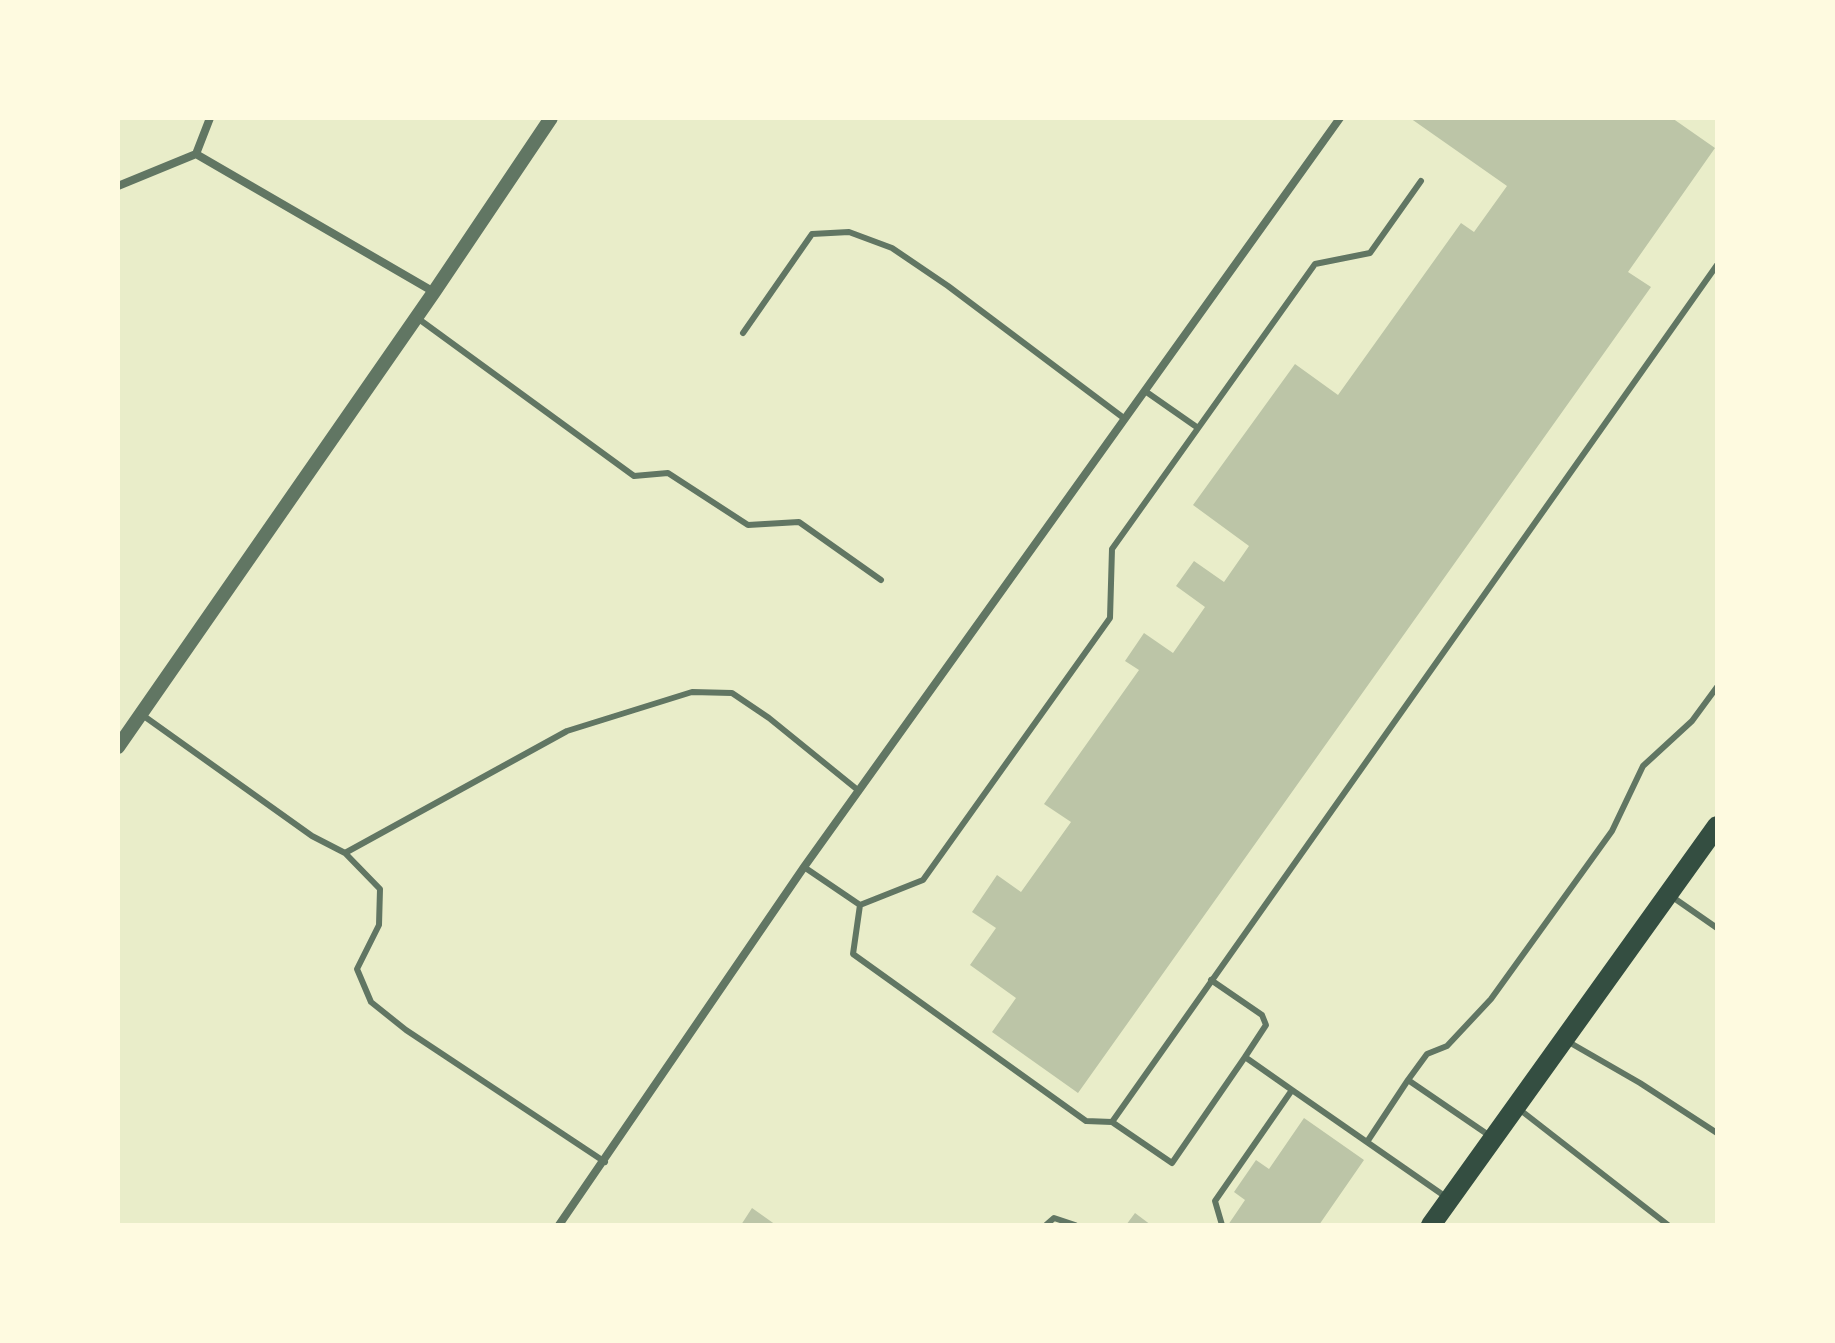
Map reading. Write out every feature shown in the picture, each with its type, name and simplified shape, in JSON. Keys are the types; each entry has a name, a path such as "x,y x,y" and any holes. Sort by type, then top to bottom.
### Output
{"main road":[{"path":"1431,1225 1717,826"}],"street":[{"path":"118,186 196,154 210,118"},
{"path":"118,747 551,118"},
{"path":"559,1225 804,867 1340,118"},
{"path":"196,154 434,292"}],"lane":[{"path":"860,905 923,880 1110,618 1112,549 1198,428 1315,264 1370,253 1421,181"},
{"path":"743,333 812,234 849,232 892,248 948,286 1125,419"},
{"path":"1112,1122 1717,265"},
{"path":"416,317 634,476 668,473 748,525 799,522 881,580"},
{"path":"1145,391 1198,428"},
{"path":"1367,1142 1427,1054 1447,1046 1491,999 1612,831 1643,766 1692,721 1717,687"},
{"path":"345,853 567,731 692,692 732,693 769,718 860,791"},
{"path":"141,714 312,836 345,853 380,889 379,925 357,969 371,1002 406,1030 605,1162"},
{"path":"804,867 860,905"},
{"path":"1668,894 1717,928"},
{"path":"860,905 853,954 1086,1121 1112,1122 1172,1163 1266,1025 1262,1015 1211,980"},
{"path":"1563,1040 1640,1083 1717,1133"},
{"path":"1245,1057 1449,1199"},
{"path":"1408,1080 1493,1138"},
{"path":"1222,1225 1215,1201 1292,1090"},
{"path":"1516,1107 1668,1225"},
{"path":"1046,1225 1054,1218 1075,1225"}],"building":[{"path":"1410,118 1672,118 1715,148 1628,272 1651,287 1078,1093 992,1032 1016,998 970,965 996,928 972,912 997,875 1021,892 1071,822 1044,804 1139,670 1125,661 1144,633 1173,653 1205,607 1176,586 1194,561 1224,582 1249,546 1193,505 1295,364 1338,395 1461,223 1474,232 1507,186"},
{"path":"1304,1118 1364,1160 1319,1225 1228,1225 1245,1200 1234,1192 1256,1160 1269,1169"},
{"path":"752,1208 776,1225 741,1225"},
{"path":"1135,1213 1151,1225 1126,1225"}]}
